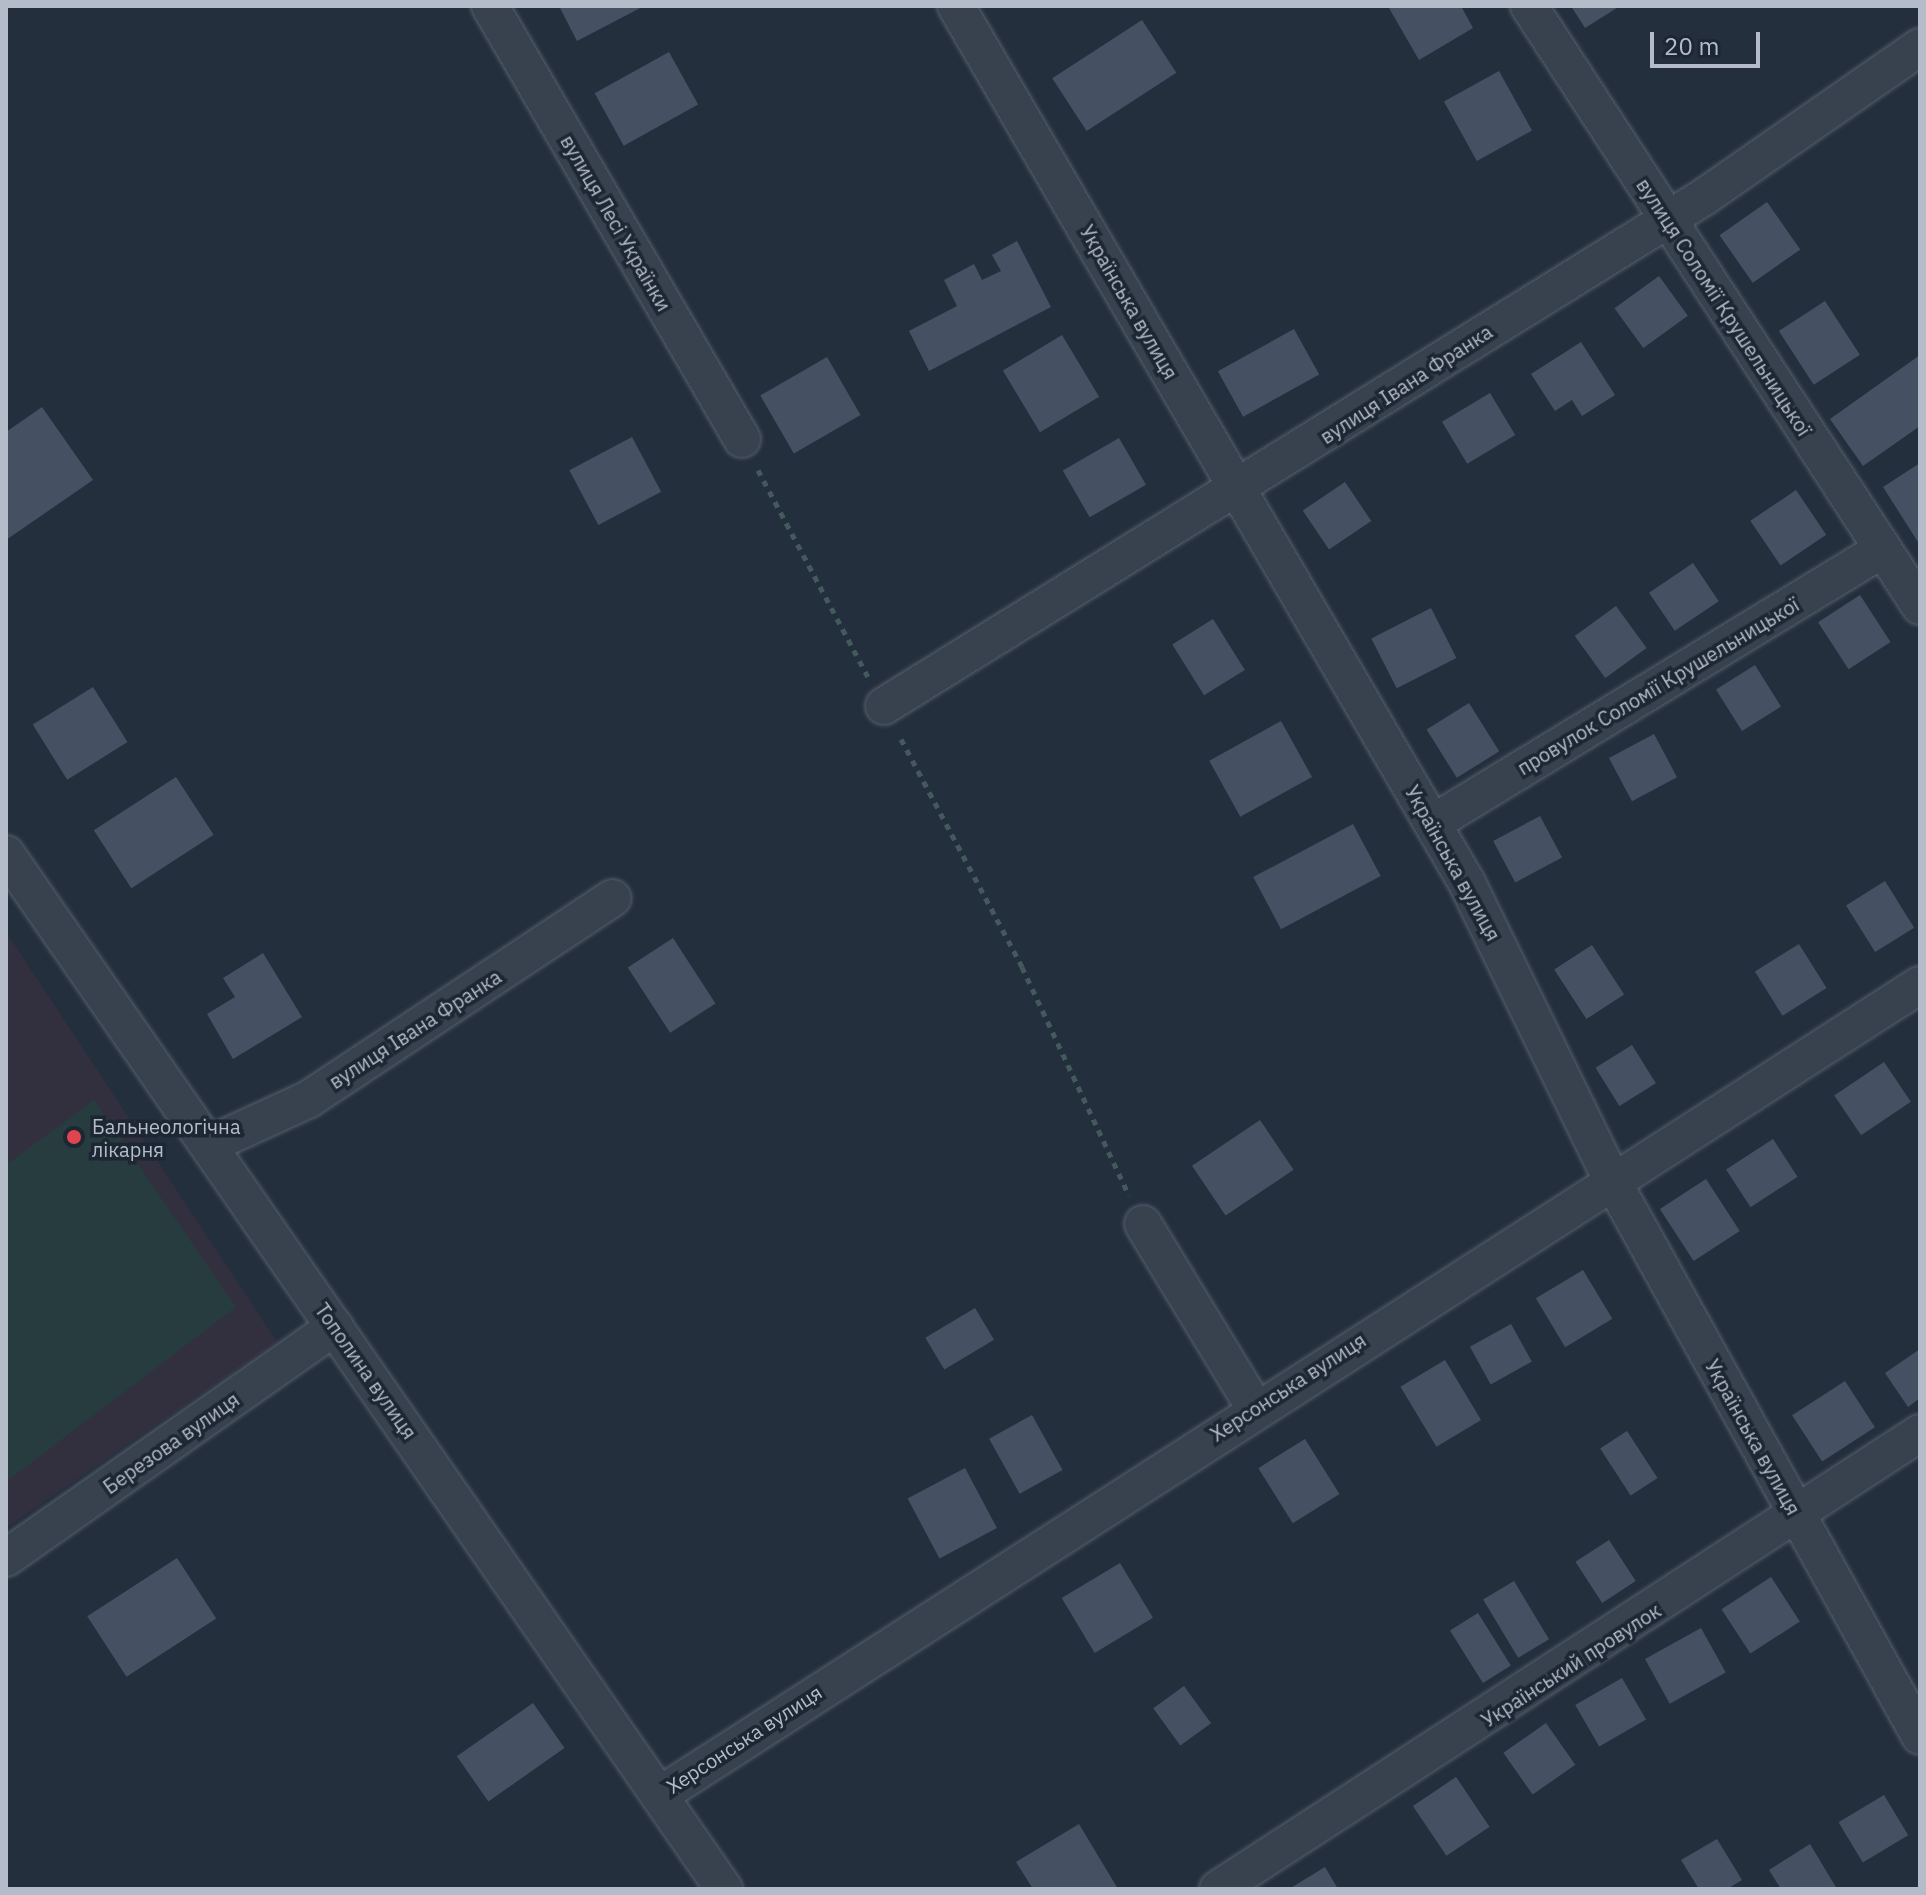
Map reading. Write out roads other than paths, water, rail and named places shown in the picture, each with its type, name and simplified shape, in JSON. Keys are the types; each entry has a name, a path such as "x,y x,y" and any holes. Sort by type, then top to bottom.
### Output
{"street":[{"name":"вулиця Лесі Українки","path":"490,6 742,439"},
{"name":"Українська вулиця","path":"956,6 1433,823 1613,1182 1920,1736"},
{"name":"вулиця Соломії Крушельницької","path":"1529,6 1920,606"},
{"name":"вулиця Івана Франка","path":"884,706 1239,491 1665,218 1920,47"},
{"name":"провулок Соломії Крушельницької","path":"1433,823 1883,549"},
{"name":"Тополина вулиця","path":"6,854 660,1795 707,1883"},
{"name":"вулиця Івана Франка","path":"209,1145 309,1099 613,898"},
{"name":"Херсонська вулиця","path":"660,1795 1255,1408 1920,985"},
{"path":"1143,1224 1255,1408"},
{"name":"Березова вулиця","path":"6,1558 335,1327"},
{"name":"Український провулок","path":"1218,1889 1797,1516 1920,1433"}],"place":[{"name":"Бальнеологічна лікарня","path":"74,1137"}]}
